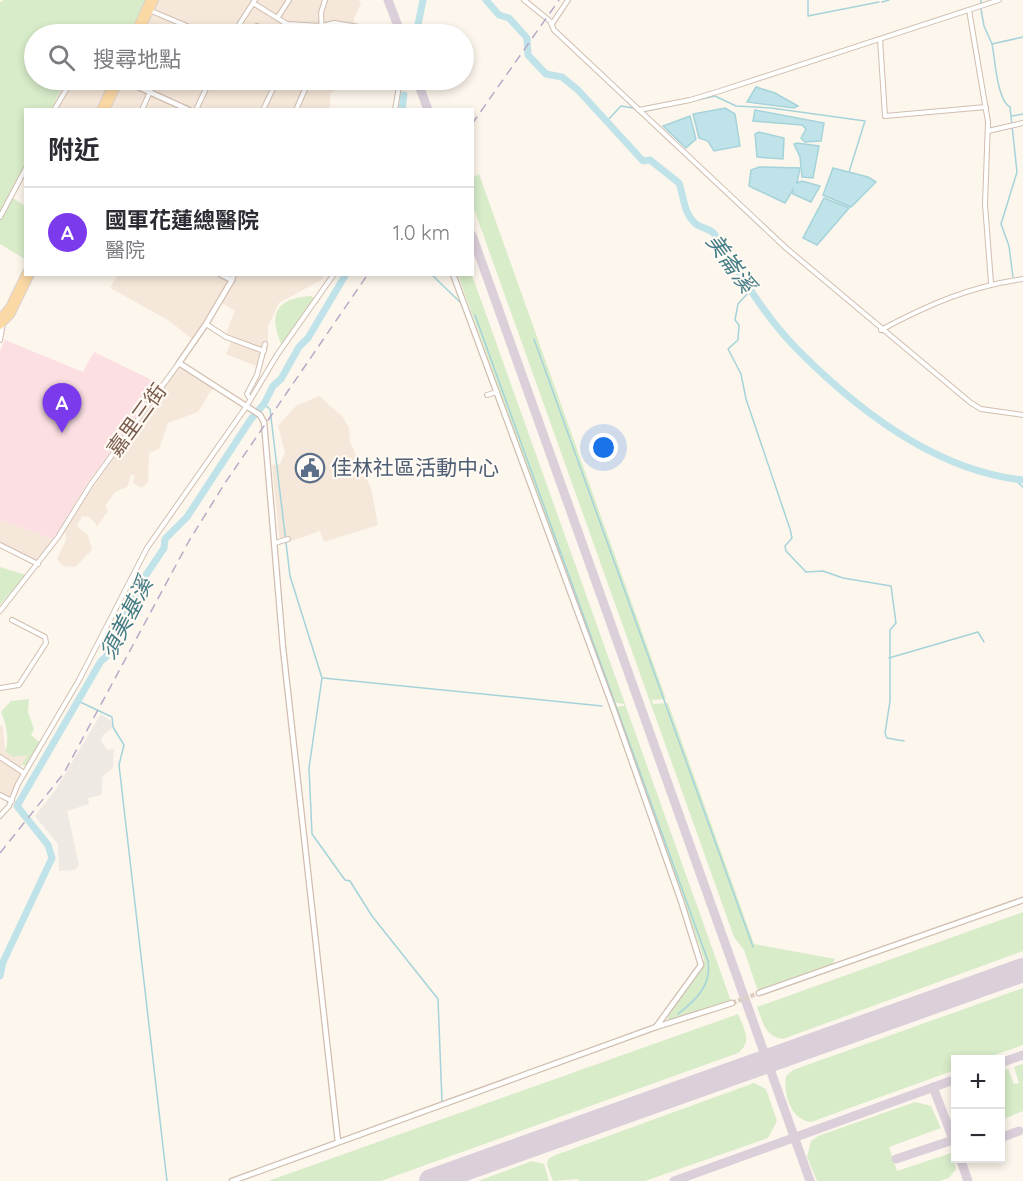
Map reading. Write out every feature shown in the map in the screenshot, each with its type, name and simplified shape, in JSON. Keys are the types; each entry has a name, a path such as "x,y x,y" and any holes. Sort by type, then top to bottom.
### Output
{"main road":[{"path":"143,24 149,0"},
{"path":"140,24 155,0"},
{"path":"101,108 109,90"},
{"path":"107,108 117,90"},
{"path":"2,321 24,276"},
{"path":"2,321 15,308 30,276"}],"street":[{"path":"278,17 290,0"},
{"path":"322,24 321,13 325,0"},
{"path":"524,0 550,21 551,25 638,110 786,248 881,330 981,409 1023,415"},
{"path":"551,25 568,0"},
{"path":"638,110 690,100 999,0"},
{"path":"240,24 254,2 287,24"},
{"path":"148,9 180,23"},
{"path":"969,10 988,131 985,204 991,283"},
{"path":"880,39 885,116 986,107"},
{"path":"55,108 66,90"},
{"path":"145,90 185,108"},
{"path":"197,108 205,90"},
{"path":"264,108 272,90"},
{"path":"297,108 304,90"},
{"path":"395,108 398,90"},
{"path":"143,108 150,92"},
{"path":"988,131 1023,123"},
{"path":"0,217 24,172"},
{"path":"224,276 232,280"},
{"name":"嘉里三街","path":"0,611 38,564 91,484 207,324 233,276"},
{"path":"0,816 12,801 24,773 78,680 147,548 251,400 277,356 333,276"},
{"path":"454,276 643,792 701,965 656,1027"},
{"path":"881,330 928,304 991,283 1023,279"},
{"path":"0,340 2,321"},
{"path":"207,324 226,337 264,351"},
{"path":"251,400 247,394 265,344"},
{"path":"178,363 260,415 264,422 270,468 283,648 338,1142"},
{"path":"488,395 497,392"},
{"path":"275,543 288,539"},
{"path":"0,545 38,564"},
{"path":"0,688 19,685 46,640 12,620"},
{"path":"0,757 24,773"},
{"path":"0,795 12,801"},
{"path":"759,993 1023,900"},
{"path":"232,1181 656,1027 732,1003"}],"shaded area":[{"path":"159,0 359,0 361,4 354,24 148,24"},
{"path":"60,90 107,90 98,108 53,108"},
{"path":"119,90 335,90 330,94 330,108 111,108"},
{"path":"117,276 322,276 323,279 279,303 268,326 268,349 261,368 226,354 231,342 224,338 235,311 222,303 197,343 168,320 110,288"},
{"path":"5,340 83,372 94,352 160,384 88,482 53,539 0,520 0,351"},
{"path":"179,366 214,386 198,412 168,423 159,449 149,453 148,482 142,488 133,483 134,475 131,475 127,487 115,492 105,506 108,511 97,526 90,517 82,516 77,526 88,535 92,550 75,567 63,566 57,559 66,540 65,531 88,494"},
{"path":"319,396 342,416 349,428 350,442 371,488 378,525 324,542 320,531 280,545 272,465 280,464 285,453 278,426 296,406"},
{"path":"0,520 53,539 39,560 35,560 0,544"},
{"path":"101,714 111,721 112,728 103,735 101,741 107,750 114,749 113,768 103,776 101,795 88,798 89,804 67,811 79,865 75,870 59,871 58,844 35,816 56,789"},
{"path":"0,726 3,726 5,751 28,755 22,765 13,796 6,801 0,797"}],"green space":[{"path":"4,0 147,0 136,24 24,24 24,90 60,90 52,108 24,108 24,168 10,196 24,205 24,258 0,244 0,2"},
{"path":"479,174 666,699 652,700 653,704 668,703 754,944 835,959 832,965 758,991 744,950 734,937 474,209 474,177"},
{"path":"458,276 472,276 731,1001 671,1022 667,1018 703,965 704,959 613,707 624,706 624,704 612,702"},
{"path":"310,296 316,298 282,346 276,326 277,311 288,301"},
{"path":"0,567 26,575 0,605"},
{"path":"29,699 28,712 34,729 31,735 40,743 27,766 22,765 27,755 13,757 5,751 7,732 1,712 11,701"},
{"path":"1023,912 1023,951 783,1039 768,1032 763,1023 757,1007"},
{"path":"1023,988 1023,1045 994,1055 951,1055 951,1071 811,1122 798,1116 787,1098 786,1076 793,1070"},
{"path":"738,1014 745,1030 746,1040 743,1049 738,1053 381,1181 268,1181"},
{"path":"1023,1064 1023,1111 1005,1118 1005,1070 1008,1069 1014,1084 1019,1083 1014,1067"},
{"path":"754,1083 766,1089 777,1121 768,1138 645,1181 579,1181 578,1179 553,1181 547,1165 548,1159 553,1156"},
{"path":"915,1102 931,1106 941,1128 889,1147 897,1171 951,1153 951,1163 954,1163 956,1169 949,1178 939,1181 817,1181 807,1157 811,1141 818,1136"},
{"path":"532,1161 544,1164 549,1181 478,1181"}],"water":[{"path":"756,87 775,93 798,106 794,108 747,102"},
{"path":"725,108 735,114 740,146 714,151 708,141 699,138 693,114"},
{"path":"755,110 824,123 821,141 805,142 801,138 806,129 802,125 753,121"},
{"path":"690,116 696,139 686,148 663,126"},
{"path":"759,132 784,138 783,159 757,157 755,134"},
{"path":"794,144 819,146 813,178 802,177 800,157"},
{"path":"759,167 800,168 797,183 802,181 820,186 811,202 793,194 793,190 785,203 749,186 751,170"},
{"path":"833,168 868,177 876,182 851,207 823,195"},
{"path":"824,198 849,208 817,245 803,238"}],"waterway":[{"name":"須美基溪","path":"418,24 423,0"},
{"name":"美崙溪","path":"486,0 499,15 509,18 527,38 528,55 546,74 562,77 578,90 643,161 650,160 679,183 686,210 692,220 698,226 713,233 776,326 824,375 874,417 931,451 960,465 1023,480"},
{"path":"808,0 808,16 879,2"},
{"path":"882,2 889,0"},
{"path":"981,9 984,26 992,44 1023,37"},
{"path":"992,44 999,88 1002,97 1010,107 1017,172 1001,224 1009,246 1013,277"},
{"name":"須美基溪","path":"402,108 404,95"},
{"path":"693,101 715,96 736,106 771,108 865,121 849,172"},
{"path":"646,111 673,105"},
{"path":"607,121 621,106 633,108"},
{"path":"1012,116 1023,114"},
{"name":"須美基溪","path":"0,976 3,962 52,858 48,845 17,806 101,661 106,657 146,575 164,548 165,539 187,517 251,419 264,404 273,386 281,379 299,347 308,338 345,276"},
{"path":"433,276 461,303"},
{"path":"747,285 747,294 738,304 735,320 739,325 738,340 728,349 741,374 746,399 790,529 792,538 785,546 786,551 806,572 823,571 843,578 891,586 896,623 890,630 890,701 885,733 887,738 904,741"},
{"path":"475,315 708,961 709,970 705,985 691,1003 678,1014"},
{"path":"534,339 753,947"},
{"path":"264,404 270,409 290,576 322,678 309,768 312,834 345,880 350,881 372,916 438,999 442,1103"},
{"path":"1014,479 1023,487"},
{"path":"889,658 978,632 984,642"},
{"path":"323,678 602,706"},
{"path":"78,701 112,717 113,727 124,745 119,765 167,1181"}],"taxiway":[{"path":"388,0 397,24"},
{"path":"421,90 427,108"},
{"path":"474,241 810,1181"},
{"path":"1005,1061 1023,1055"},
{"path":"674,1181 951,1081"},
{"path":"933,1087 951,1134"},
{"path":"1005,1136 1019,1131"},
{"path":"896,1159 951,1141"},
{"path":"962,1163 968,1181"}],"runway":[{"path":"431,1181 1023,970"}],"tunnel":[{"path":"732,1003 759,993"}],"railway":[{"path":"474,121 559,0"},
{"path":"0,853 64,773 189,541 225,483 367,276"}],"place":[{"name":"國軍花蓮總醫院","path":"62,433"},
{"name":"佳林社區活動中心","path":"310,468"}]}
